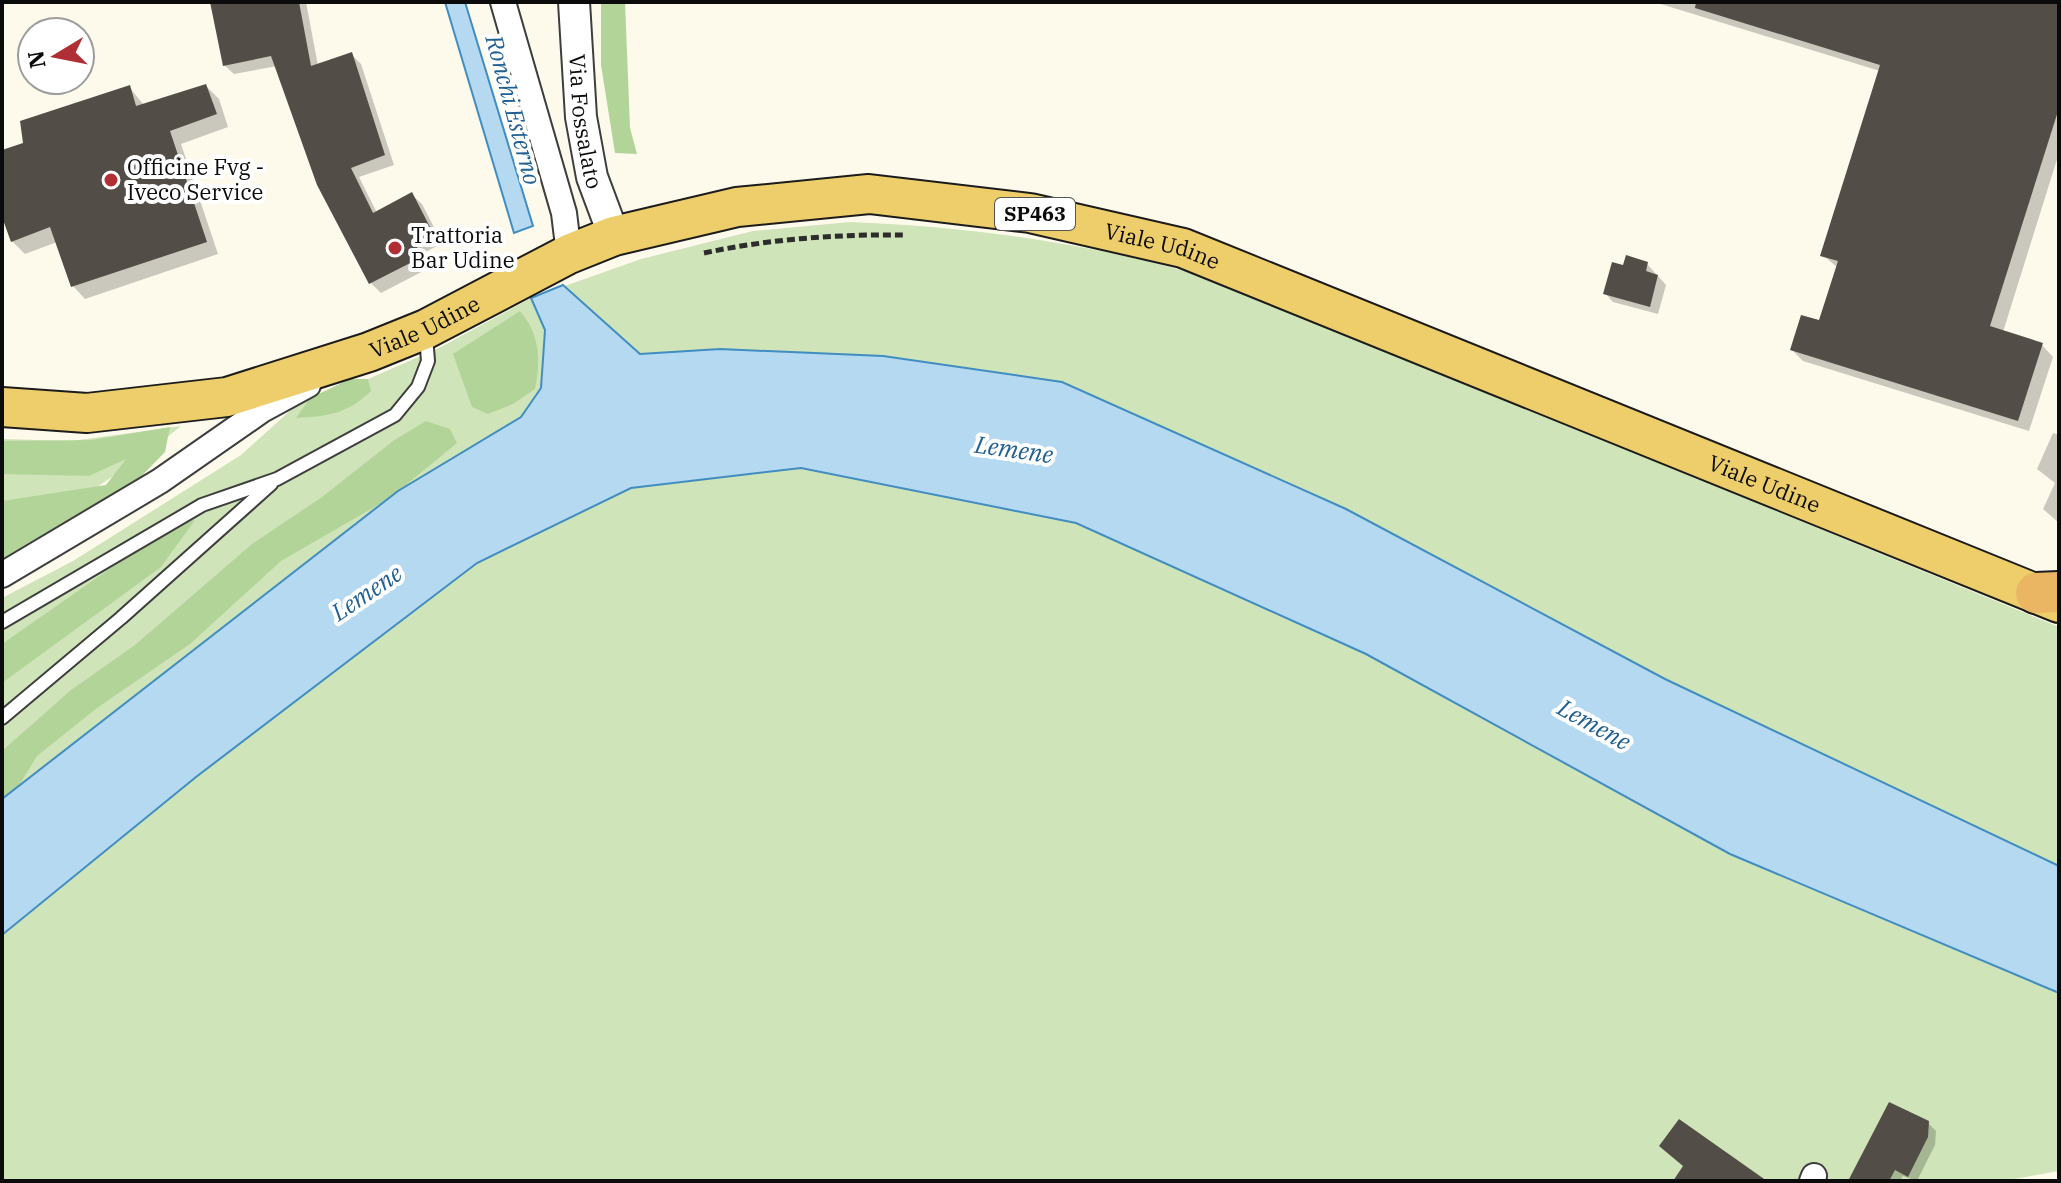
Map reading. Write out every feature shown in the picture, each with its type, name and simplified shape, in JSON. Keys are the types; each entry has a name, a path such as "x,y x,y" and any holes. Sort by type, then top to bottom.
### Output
{"main road":[{"name":"Viale Udine","path":"2,407 87,413 227,397 369,352 426,329 569,254 614,236 737,207 869,194 1030,213 1183,248 2051,596"}],"street":[{"path":"503,2 564,213 569,254"},
{"name":"Via Fossalato","path":"574,2 581,117 592,177 614,236"},
{"path":"2,575 160,481 262,410 369,352"}],"lane":[{"path":"2,622 202,505 277,479 395,415 418,387 428,361 426,329"},
{"path":"2,718 121,618 277,479"}],"path":[{"path":"694,255 737,246 870,234 913,235"}],"green space":[{"path":"601,2 625,2 630,128 637,154 615,153 601,65"},
{"path":"850,222 1029,238 1117,254 1205,277 2059,627 2059,1171 2003,1181 2,1181 2,598 73,561 241,455 301,401 368,379 439,348 531,298 641,259 753,231"},
{"path":"520,311 532,329 537,348 535,389 513,404 488,414 472,407 453,354"},
{"path":"350,379 368,379 371,391 354,405 337,412 296,418 310,398"},
{"path":"426,421 450,429 457,443 390,498 281,561 190,644 97,708 37,756 18,787 2,799 2,751 71,690 135,645 252,544 322,497 393,441"},
{"path":"181,426 94,488 2,542 2,439 72,441"},
{"path":"170,427 165,452 123,495 2,560 2,501 106,485 126,459 89,476 2,474 2,441 92,440"},
{"path":"195,520 161,567 2,683 2,644 171,526"}],"water":[{"path":"445,2 465,2 533,226 514,233"},
{"name":"Lemene","path":"563,285 640,354 720,349 883,356 1062,382 1346,509 1665,679 2059,866 2059,993 1730,854 1366,654 1076,523 801,468 631,488 477,563 196,777 2,935 2,799 398,491 521,417 541,388 545,330 531,298"}],"building":[{"path":"210,2 299,2 311,66 352,52 385,155 351,168 373,213 412,192 433,233 415,243 422,257 369,284 317,185 271,56 223,66"},
{"path":"1696,2 2059,2 2059,108 1990,326 2043,343 2018,421 1790,350 1801,315 1819,320 1838,261 1820,256 1880,65 1695,8"},
{"name":"Officine Fvg - Iveco Service","path":"206,84 217,114 170,131 207,242 71,287 50,227 11,242 2,217 2,150 23,143 20,121 130,85 136,106"},
{"path":"1626,255 1648,262 1646,271 1658,275 1650,307 1603,294 1612,262 1623,265"},
{"path":"1889,1102 1929,1121 1928,1137 1908,1177 1895,1170 1889,1181 1848,1181"},
{"path":"1679,1119 1767,1181 1673,1181 1683,1166 1659,1146"}],"place":[{"name":"Officine Fvg - Iveco Service","path":"111,180"},
{"name":"Trattoria Bar Udine","path":"395,248"}],"water label":[{"name":"Ronchi Esterno","path":"513,110"}]}
